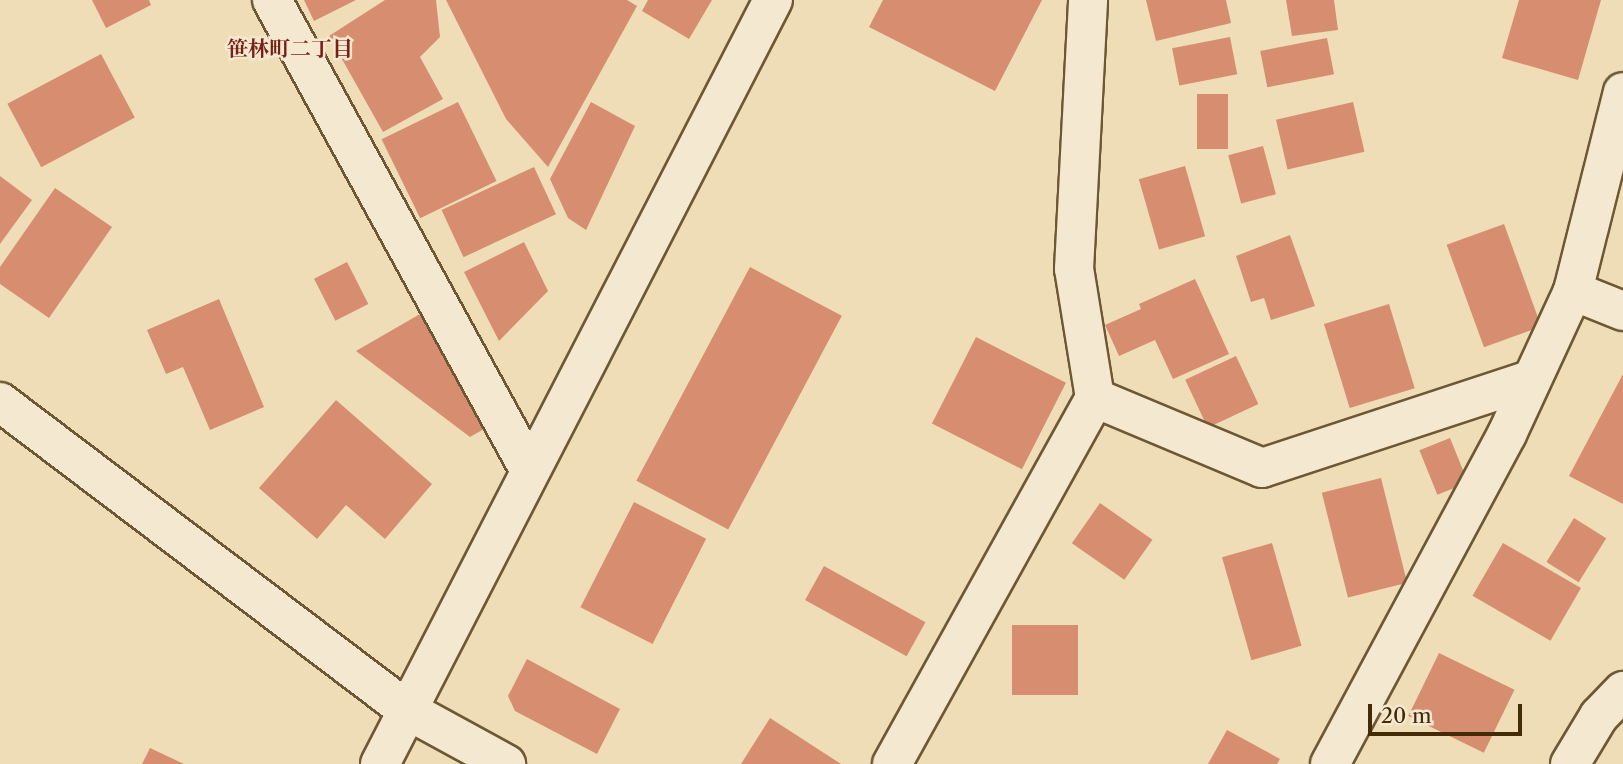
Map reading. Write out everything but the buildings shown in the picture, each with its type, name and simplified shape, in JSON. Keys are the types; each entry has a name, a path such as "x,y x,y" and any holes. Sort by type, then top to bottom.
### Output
{"street":[{"path":"272,0 529,469"},
{"path":"380,764 529,469 773,0"},
{"path":"892,764 1095,398 1074,269 1087,0"},
{"path":"1329,764 1532,379 1573,290 1623,92"},
{"path":"1573,290 1623,311"},
{"path":"1095,398 1262,468 1532,379"},
{"path":"0,402 407,710 506,764"},
{"path":"1570,764 1599,716 1623,691"}],"district":[{"name":"笹林町二丁目","path":"290,49"}]}
